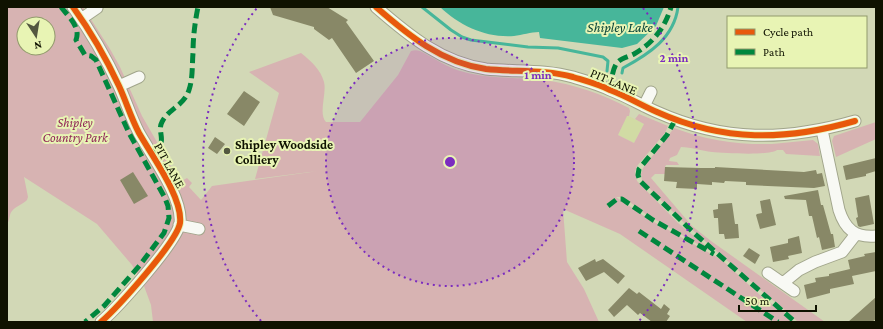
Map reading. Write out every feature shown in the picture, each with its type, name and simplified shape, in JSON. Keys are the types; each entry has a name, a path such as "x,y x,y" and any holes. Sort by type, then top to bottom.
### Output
{"street":[{"name":"PIT LANE","path":"73,7 101,50 139,132 176,198 180,210 179,225"},
{"name":"PIT LANE","path":"376,7 409,34 437,52 464,64 487,69 540,72 567,76 609,89 644,106 685,123 713,131 730,134 775,136 822,130 855,121"},
{"path":"81,19 97,8"},
{"path":"119,86 139,77"},
{"path":"644,106 651,92"},
{"path":"822,130 842,217 846,227 856,234 870,237 876,236"},
{"path":"101,322 120,304 155,262 175,235 179,225 199,229"},
{"path":"783,283 799,270 815,262 842,252 856,234"},
{"path":"768,273 794,291"}],"shaded area":[{"path":"627,115 644,124 634,143 618,135"}],"green space":[{"name":"Shipley Country Park","path":"7,7 83,7 120,67 142,116 180,182 187,178 192,183 189,187 201,200 212,186 318,171 255,179 279,93 249,72 301,53 315,66 323,78 325,87 323,114 326,122 360,122 398,75 411,51 414,50 420,51 464,72 503,78 543,80 588,90 609,98 629,108 629,116 627,116 618,135 634,143 644,124 635,119 639,114 668,126 665,133 637,166 635,172 637,181 678,223 711,250 708,250 647,215 623,197 616,197 647,218 722,260 761,296 786,314 794,322 747,322 620,234 563,209 567,262 584,289 599,322 153,322 151,305 144,286 132,265 97,224 24,177 28,197 27,200 12,211 7,224"},
{"path":"876,122 876,139 836,157 832,141 834,136"},
{"path":"674,128 710,139 735,143 772,144 813,140 818,144 820,156 786,154 783,150 756,154 712,152 681,147 677,155 670,158 669,161 677,162 679,165 666,165 665,174 655,174 651,178 692,226 825,322 798,322 681,220 642,181 641,174 643,168"}],"water":[{"name":"Shipley Lake","path":"440,7 664,7 656,26 637,44 622,48 540,38 539,32 514,36 484,33 456,20"}],"building":[{"path":"270,7 327,7 348,20 346,22 374,61 356,73 332,38 329,40 314,29 314,27 273,15"},
{"path":"244,91 260,102 244,126 227,114"},
{"path":"215,137 225,144 217,154 208,148"},
{"path":"876,158 876,171 866,174 866,176 846,180 843,166"},
{"path":"665,167 715,167 804,172 816,170 817,174 822,173 825,186 814,188 746,185 746,182 725,181 724,183 712,182 712,185 697,184 697,189 676,188 677,182 664,181"},
{"path":"133,172 148,196 134,204 120,180"},
{"path":"818,190 821,205 823,205 831,234 833,234 835,247 822,250 819,237 817,238 812,216 809,216 806,200 785,199 784,196"},
{"path":"869,195 874,224 860,227 858,226 856,218 858,217 855,198"},
{"path":"770,199 776,225 760,229 756,215 762,213 760,201"},
{"path":"732,203 735,224 738,224 739,238 725,239 724,234 719,234 718,218 714,218 713,210 718,209 718,204"},
{"path":"799,236 802,253 788,256 789,259 773,262 770,247 788,243 788,239"},
{"path":"749,248 760,255 755,264 743,256"},
{"path":"876,252 876,271 852,276 854,284 830,289 830,293 807,299 804,285 816,282 815,278 829,276 829,274 850,269 848,260 865,256 864,254"},
{"path":"595,259 596,262 603,259 625,276 618,284 604,272 586,281 578,268"},
{"path":"629,288 637,294 639,292 661,309 664,304 670,309 667,314 670,316 666,322 652,322 640,313 638,315 627,305 614,317 608,310"},
{"path":"876,297 876,319 872,322 848,322"}],"waterway":[{"path":"422,7 462,37 471,40 528,47 558,48 603,57 608,61 607,71"},
{"path":"622,73 623,68 651,51 666,36 676,18 678,7"}],"marked path":[{"path":"61,7 75,26 77,31 76,40 85,55 91,56 96,60 129,133 165,198 168,206 169,218 164,233 140,265 104,306 85,322"},
{"path":"152,154 161,143 160,127 162,122 168,114 184,100 189,90 192,76 194,35 198,7"},
{"path":"609,89 613,71 617,63 641,50 652,40 662,28 671,7"},
{"path":"675,120 667,135 639,169 638,175 640,181 694,233 795,322"},
{"path":"608,206 617,199 622,199 653,220 714,254"},
{"path":"639,231 778,322"}],"cycle path":[{"path":"73,7 109,65 139,133 166,177 180,213 180,223 169,245 132,290 101,322"},
{"path":"376,7 400,28 426,46 455,61 486,69 562,74 601,86 657,112 682,122 706,129 755,135 779,135 829,128 855,121"}],"place":[{"name":"Shipley Woodside Colliery","path":"227,151"}]}
